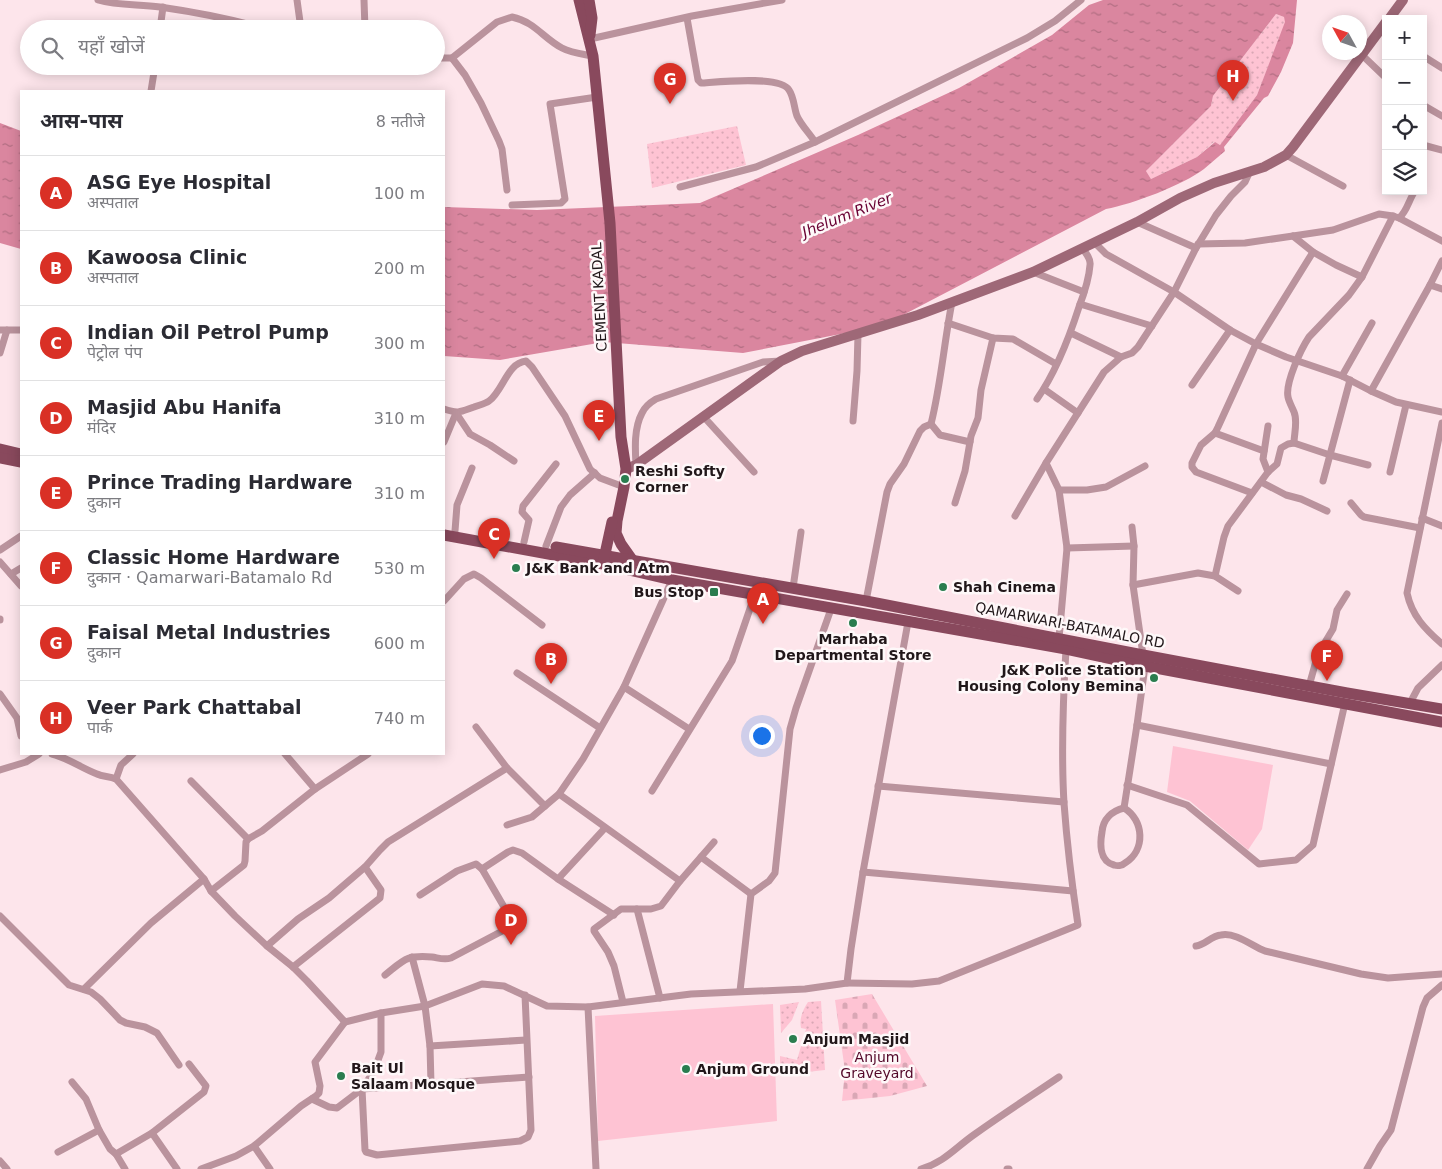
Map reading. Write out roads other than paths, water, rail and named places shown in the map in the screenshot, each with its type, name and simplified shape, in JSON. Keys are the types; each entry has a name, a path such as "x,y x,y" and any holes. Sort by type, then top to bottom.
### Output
{"main road":[{"path":"579,0 590,39"},
{"path":"589,0 592,18 590,39"},
{"name":"CEMENT KADAL","path":"590,39 610,223 622,437 631,467 623,485"},
{"path":"0,450 20,454"},
{"path":"0,458 20,462"},
{"path":"604,560 623,485"},
{"path":"623,485 616,533 633,561"},
{"path":"447,532 524,542 604,560"},
{"path":"447,532 604,560"},
{"name":"QAMARWARI-BATAMALO RD","path":"604,560 633,561 793,588 1059,638 1144,661 1345,704 1442,722"},
{"name":"QAMARWARI-BATAMALO RD","path":"604,560 672,580 831,609 1066,649 1309,686 1442,709"}],"street":[{"path":"98,0 107,3 160,5 233,20"},
{"path":"297,0 300,20"},
{"path":"364,0 365,20"},
{"path":"590,39 782,0"},
{"path":"680,187 756,167 815,142 1027,38 1055,21 1081,0"},
{"path":"1391,15 1403,0"},
{"path":"160,5 160,20"},
{"path":"445,58 452,58 497,22 512,17 533,25 565,50 593,56"},
{"path":"687,18 698,80 701,83 761,80 784,84 789,89 798,117 815,142"},
{"path":"1367,48 1382,28"},
{"path":"452,58 465,75 481,103 499,141 502,149 508,190"},
{"path":"1427,59 1442,68"},
{"path":"631,467 781,361 802,351 952,302 1033,272 1137,222 1214,182 1264,167 1286,155 1358,60"},
{"path":"1367,60 1382,74"},
{"path":"151,90 154,75"},
{"path":"512,204 561,203 565,199 550,104 597,97"},
{"path":"1427,108 1442,115"},
{"path":"1427,146 1442,150"},
{"path":"1286,155 1344,186"},
{"path":"1015,516 1104,372 1121,357 1135,350 1174,292 1197,246 1216,215 1245,182 1250,171"},
{"path":"1294,443 1296,420 1288,396 1288,389 1304,345 1309,337 1349,295 1362,277 1396,217 1404,213 1412,195"},
{"path":"1137,222 1197,246 1245,243 1333,230 1379,214 1396,217 1442,241"},
{"path":"1293,236 1313,252 1362,277"},
{"path":"1094,242 1106,254 1174,292 1230,330 1256,344 1286,357 1342,376 1396,402 1442,412"},
{"path":"1037,399 1044,389 1071,333 1084,292 1090,264 1088,256 1082,248"},
{"path":"1252,493 1194,470 1192,463 1201,445 1215,433 1256,344 1313,252"},
{"path":"1371,391 1442,261"},
{"path":"1033,272 1084,292"},
{"path":"1430,285 1442,290"},
{"path":"931,424 952,302"},
{"path":"1080,304 1152,326"},
{"path":"948,323 993,338 1008,338 1016,341 1056,364"},
{"path":"1342,376 1372,323"},
{"path":"0,353 3,330 20,330"},
{"path":"1192,385 1230,330"},
{"path":"1071,333 1121,357"},
{"path":"853,421 858,334"},
{"path":"955,503 978,418 981,390 993,338"},
{"path":"445,409 456,413 488,402 496,395 513,368 519,362 526,361 565,416 590,468 600,478 623,485"},
{"path":"631,467 642,412 656,398 762,362 781,361"},
{"path":"1323,482 1350,380"},
{"path":"1044,389 1078,413"},
{"path":"1390,472 1406,405"},
{"path":"445,440 456,413"},
{"path":"456,413 470,434 514,461"},
{"path":"703,416 754,472"},
{"path":"1442,423 1407,593 1410,606 1426,630 1442,644"},
{"path":"931,424 940,435 970,442"},
{"path":"866,601 886,492 904,464 920,431 931,424"},
{"path":"1268,426 1264,463 1268,472"},
{"path":"1215,433 1264,451"},
{"path":"1215,576 1228,526 1268,472 1277,464 1281,448 1294,443 1368,465"},
{"path":"1046,463 1059,490 1067,548 1059,638"},
{"path":"524,542 529,522 528,517 522,512 523,506 556,464"},
{"path":"1059,490 1094,490 1106,487 1145,466"},
{"path":"447,532 472,468"},
{"path":"546,546 561,508 570,495 595,473"},
{"path":"1261,482 1327,512"},
{"path":"1351,503 1364,517 1420,528"},
{"path":"1422,518 1442,526"},
{"path":"1124,808 1137,725 1144,661 1133,585 1134,546 1132,527"},
{"path":"793,588 801,532"},
{"path":"0,550 20,537"},
{"path":"1067,548 1134,546"},
{"path":"0,562 20,585"},
{"path":"11,574 20,569"},
{"path":"1133,585 1198,573 1215,576 1238,591"},
{"path":"445,600 464,579 474,574 542,625"},
{"path":"507,825 532,817 559,794 624,688 672,580"},
{"path":"652,791 732,661 754,594"},
{"path":"1309,686 1318,654 1333,629 1337,610 1347,594"},
{"path":"740,991 751,894 768,882 775,873 790,729 831,609"},
{"path":"847,983 863,872 908,622"},
{"path":"201,1169 212,1168 254,1146 301,1106 316,1096 320,1090 315,1062 345,1022 381,1013 425,1006 482,984 504,986 547,1006 588,1007 691,994 805,988 847,983 912,984 939,981 1078,925 1064,802 1063,729 1066,649"},
{"path":"1410,703 1418,688 1442,665"},
{"path":"516,673 600,728"},
{"path":"624,688 689,729"},
{"path":"0,694 16,718 20,732"},
{"path":"1127,785 1187,805 1259,864 1296,860 1313,845 1345,704"},
{"path":"1137,725 1331,764"},
{"path":"476,727 507,768 546,806"},
{"path":"25,755 26,762"},
{"path":"0,770 26,762 37,755"},
{"path":"55,755 85,770 101,776 110,776 116,780 204,879 211,891 267,946 293,967 345,1022"},
{"path":"116,780 121,765 133,755"},
{"path":"286,755 315,789"},
{"path":"211,891 244,865 246,842 248,839 262,831 315,789 366,755"},
{"path":"267,946 298,919 329,898 365,867 388,842 507,768"},
{"path":"191,781 248,839"},
{"path":"878,786 1064,802"},
{"path":"559,794 680,881"},
{"path":"1124,808 1135,817 1139,825 1140,834 1138,846 1133,855 1125,863 1118,866 1104,859 1100,843 1102,825 1108,816 1115,810 1124,808"},
{"path":"558,879 604,828"},
{"path":"623,1002 614,966 608,952 594,930 621,909 651,909 660,906 714,842"},
{"path":"482,869 508,852 513,850 522,853 614,915"},
{"path":"701,857 751,894"},
{"path":"385,974 406,959 416,956 443,960 452,958 500,932 511,925 512,922 482,869 476,864 457,871 420,895"},
{"path":"293,967 380,898 381,890 365,867"},
{"path":"863,872 1073,891"},
{"path":"84,989 151,923 204,879"},
{"path":"637,910 660,998"},
{"path":"0,916 65,982 72,987 91,992 120,1020 145,1027 157,1033 180,1065"},
{"path":"1196,946 1200,946 1223,934 1235,937 1265,951 1362,974 1388,978 1442,974"},
{"path":"412,957 425,1006 430,1046 431,1084"},
{"path":"1367,1169 1392,1130 1423,1007 1427,998 1442,985"},
{"path":"362,1089 366,1152 377,1155 525,1139 531,1130 524,995"},
{"path":"588,1007 596,1169"},
{"path":"312,1099 337,1108 362,1089 374,1071 380,1057 381,1013"},
{"path":"430,1046 526,1040"},
{"path":"116,1154 152,1133 206,1089 206,1086 189,1064"},
{"path":"362,1089 529,1077"},
{"path":"920,1169 937,1164 974,1135 1059,1077"},
{"path":"72,1082 86,1098 99,1130 125,1169"},
{"path":"58,1152 99,1130"},
{"path":"152,1133 177,1169"},
{"path":"254,1146 270,1169"},
{"path":"0,1160 7,1169"}],"water":[{"name":"Jhelum River","path":"1103,0 1297,0 1293,43 1281,72 1268,96 1264,98 1224,147 1225,151 1204,169 1184,181 1157,193 1106,209 882,326 743,353 604,342 500,360 445,356 445,207 537,210 700,203 858,135 959,88 1052,35 1089,5","holes":["1276,14 1284,17 1285,22 1257,95 1220,145 1215,142 1197,157 1151,179 1146,171 1211,106 1213,96"]},
{"path":"0,123 20,131 20,249 0,243"}],"place":[{"name":"Veer Park Chattabal","path":"1233,101"},
{"name":"Faisal Metal Industries","path":"670,104"},
{"name":"Prince Trading Hardware","path":"599,441"},
{"name":"Reshi Softy Corner","path":"625,479"},
{"name":"Indian Oil Petrol Pump","path":"494,559"},
{"name":"J&K Bank and Atm","path":"516,568"},
{"name":"Shah Cinema","path":"943,587"},
{"name":"Bus Stop","path":"714,592"},
{"name":"Marhaba Departmental Store","path":"853,623"},
{"name":"ASG Eye Hospital","path":"763,624"},
{"name":"J&K Police Station Housing Colony Bemina","path":"1154,678"},
{"name":"Classic Home Hardware","path":"1327,681"},
{"name":"Kawoosa Clinic","path":"551,684"},
{"name":"Masjid Abu Hanifa","path":"511,945"},
{"name":"Anjum Masjid","path":"793,1039"},
{"name":"Anjum Ground","path":"686,1069"},
{"name":"Bait Ul Salaam Mosque","path":"341,1076"}],"park label":[{"name":"Anjum Graveyard","path":"877,1066"}]}
